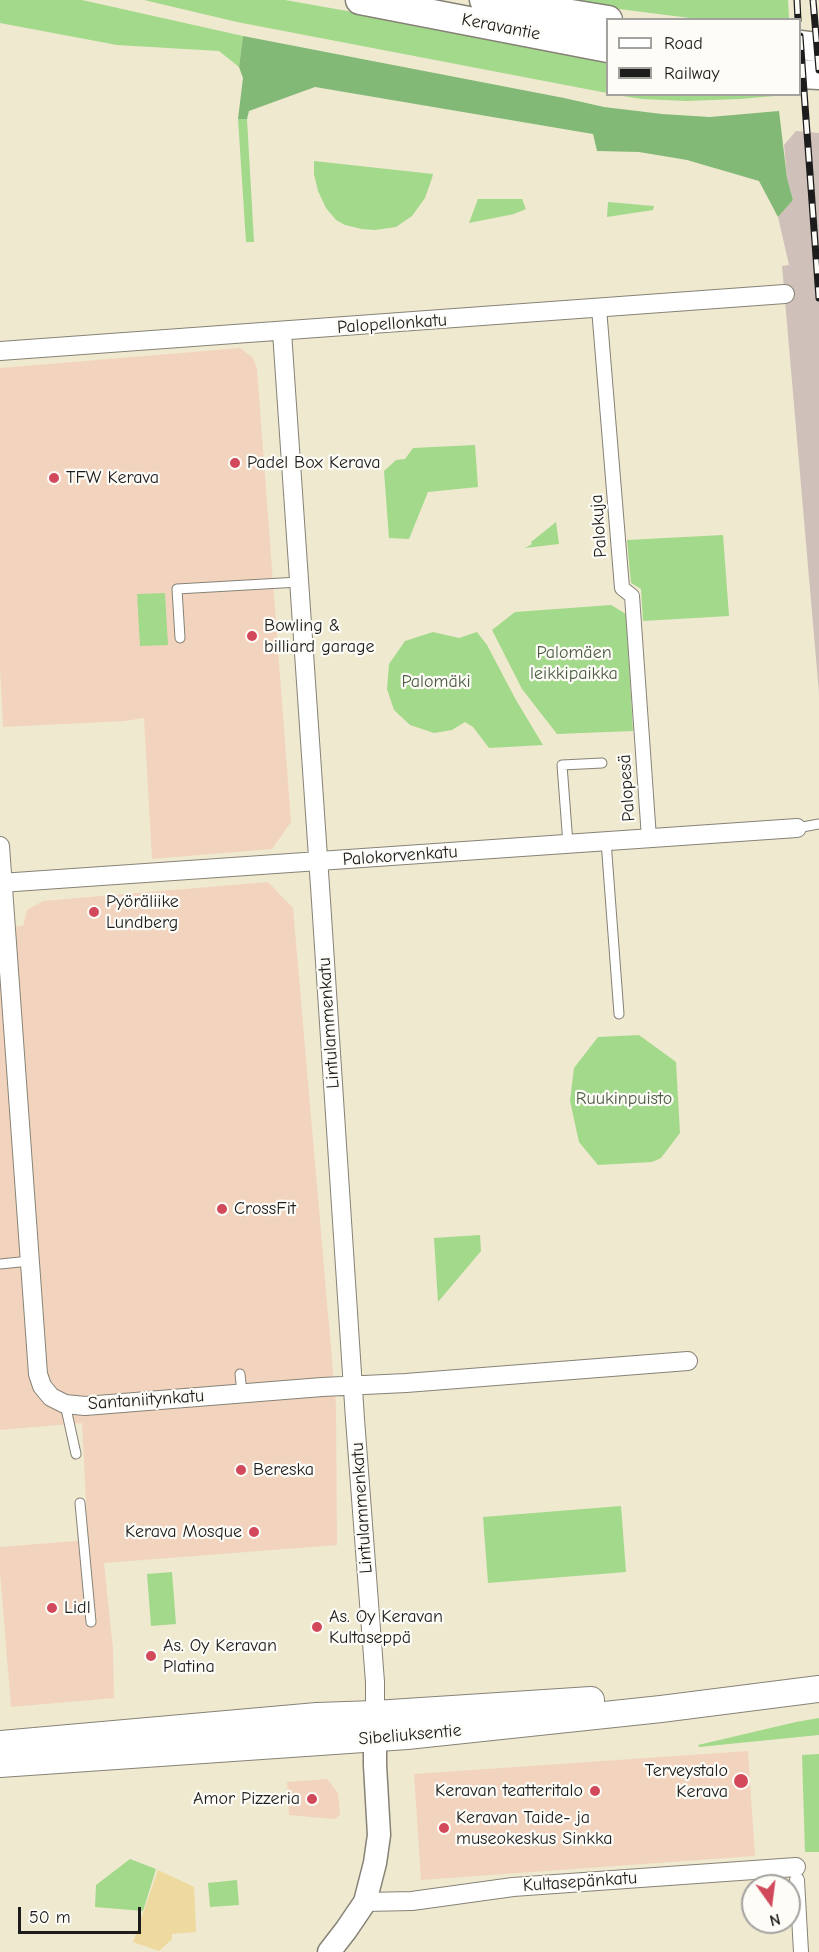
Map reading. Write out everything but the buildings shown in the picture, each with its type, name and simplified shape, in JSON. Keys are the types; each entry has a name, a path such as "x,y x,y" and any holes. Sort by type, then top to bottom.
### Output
{"main road":[{"name":"Keravantie","path":"360,0 606,48"},
{"name":"Keravantie","path":"484,0 606,20"},
{"path":"801,45 819,47"},
{"path":"801,74 819,75"},
{"name":"Sibeliuksentie","path":"0,1764 659,1695 819,1688"},
{"name":"Sibeliuksentie","path":"0,1744 317,1716 375,1726"}],"street":[{"name":"Palopellonkatu","path":"0,351 785,294"},
{"name":"Palokuja","path":"599,308 622,588 632,596 642,737"},
{"name":"Lintulammenkatu","path":"282,332 375,1682 375,1726"},
{"name":"Palopesä","path":"642,737 649,838"},
{"name":"Palokorvenkatu","path":"1,884 797,828"},
{"path":"0,846 1,884"},
{"name":"Santaniitynkatu","path":"1,884 38,1374 42,1386 51,1397 65,1404 85,1406 688,1361"},
{"path":"329,1952 364,1902 375,1863 379,1835 375,1726"},
{"name":"Kultasepänkatu","path":"364,1902 412,1901 525,1886 741,1876"},
{"path":"800,1934 801,1952"}],"lane":[{"path":"180,638 177,589 298,582"},
{"path":"568,844 562,765 602,763"},
{"path":"797,828 819,824"},
{"path":"606,841 619,1014"},
{"path":"0,1264 30,1261"},
{"path":"240,1374 242,1393"},
{"path":"65,1404 76,1454"},
{"path":"80,1503 91,1622"}],"shaded area":[{"path":"796,131 819,133 819,693 782,266 789,265 778,217 793,200 787,178 784,145"},
{"path":"240,348 253,358 257,369 291,822 272,849 152,859 144,718 3,727 0,668 0,368"},
{"path":"268,882 293,908 336,1406 337,1545 104,1563 113,1649 114,1698 11,1707 0,1547 88,1540 82,1423 0,1430 0,928 23,926 27,910 43,901"},
{"path":"748,1751 755,1856 421,1880 414,1774"},
{"path":"327,1779 338,1793 340,1815 335,1819 289,1815 287,1782"}],"green space":[{"path":"0,0 82,0 243,36 239,67 219,51 117,45 0,23"},
{"path":"144,0 285,0 606,57 606,93 237,22"},
{"path":"567,0 788,0 789,18 690,18"},
{"path":"243,36 604,107 710,117 779,111 787,178 793,200 778,217 759,181 687,160 639,152 597,151 593,134 315,87 249,111 247,119 238,119 243,78 239,67"},
{"path":"622,96 774,96 686,101"},
{"path":"238,119 247,119 254,242 246,242"},
{"path":"314,161 433,174 425,198 412,216 396,227 362,229 336,220 326,208 318,191"},
{"path":"478,199 522,199 526,209 514,214 469,223"},
{"path":"608,202 654,206 653,210 607,217"},
{"path":"475,445 478,487 428,492 409,539 389,538 384,471 396,460 405,459 413,448"},
{"path":"556,522 559,544 525,548 532,544 531,542"},
{"path":"723,535 729,616 643,621 641,589 631,583 627,540"},
{"path":"165,593 168,645 140,646 137,594"},
{"name":"Palomäen leikkipaikka","path":"611,605 626,614 633,731 557,734 522,689 492,630 515,612"},
{"name":"Palomäki","path":"433,632 459,638 477,632 487,645 543,745 489,748 473,727 465,722 452,730 434,733 410,725 394,710 387,689 389,664 405,641"},
{"name":"Ruukinpuisto","path":"639,1035 676,1062 680,1133 661,1158 652,1162 598,1165 579,1142 570,1101 574,1068 598,1037"},
{"path":"480,1235 481,1251 438,1302 434,1238"},
{"path":"621,1506 626,1572 488,1583 483,1517"},
{"path":"172,1572 176,1624 151,1626 147,1574"},
{"path":"819,1718 819,1735 699,1747 698,1745 796,1722"},
{"path":"819,1754 819,1852 805,1852 802,1755"},
{"path":"130,1859 156,1869 143,1911 95,1907 96,1885"},
{"path":"237,1880 239,1905 210,1907 208,1883"}],"sand":[{"path":"158,1870 194,1887 196,1932 172,1934 172,1939 159,1951 133,1942"}],"railway":[{"path":"797,0 798,18"},
{"path":"813,0 819,70"},
{"path":"801,50 819,298"}],"place":[{"name":"Padel Box Kerava","path":"235,463"},
{"name":"TFW Kerava","path":"54,478"},
{"name":"Bowling & billiard garage","path":"252,636"},
{"name":"Pyöräliike Lundberg","path":"94,912"},
{"name":"CrossFit","path":"222,1209"},
{"name":"Bereska","path":"241,1470"},
{"name":"Kerava Mosque","path":"254,1532"},
{"name":"Lidl","path":"52,1608"},
{"name":"As. Oy Keravan Kultaseppä","path":"317,1627"},
{"name":"As. Oy Keravan Platina","path":"151,1656"},
{"name":"Terveystalo Kerava","path":"741,1781"},
{"name":"Keravan teatteritalo","path":"595,1791"},
{"name":"Amor Pizzeria","path":"312,1799"},
{"name":"Keravan Taide- ja museokeskus Sinkka","path":"444,1828"}]}
